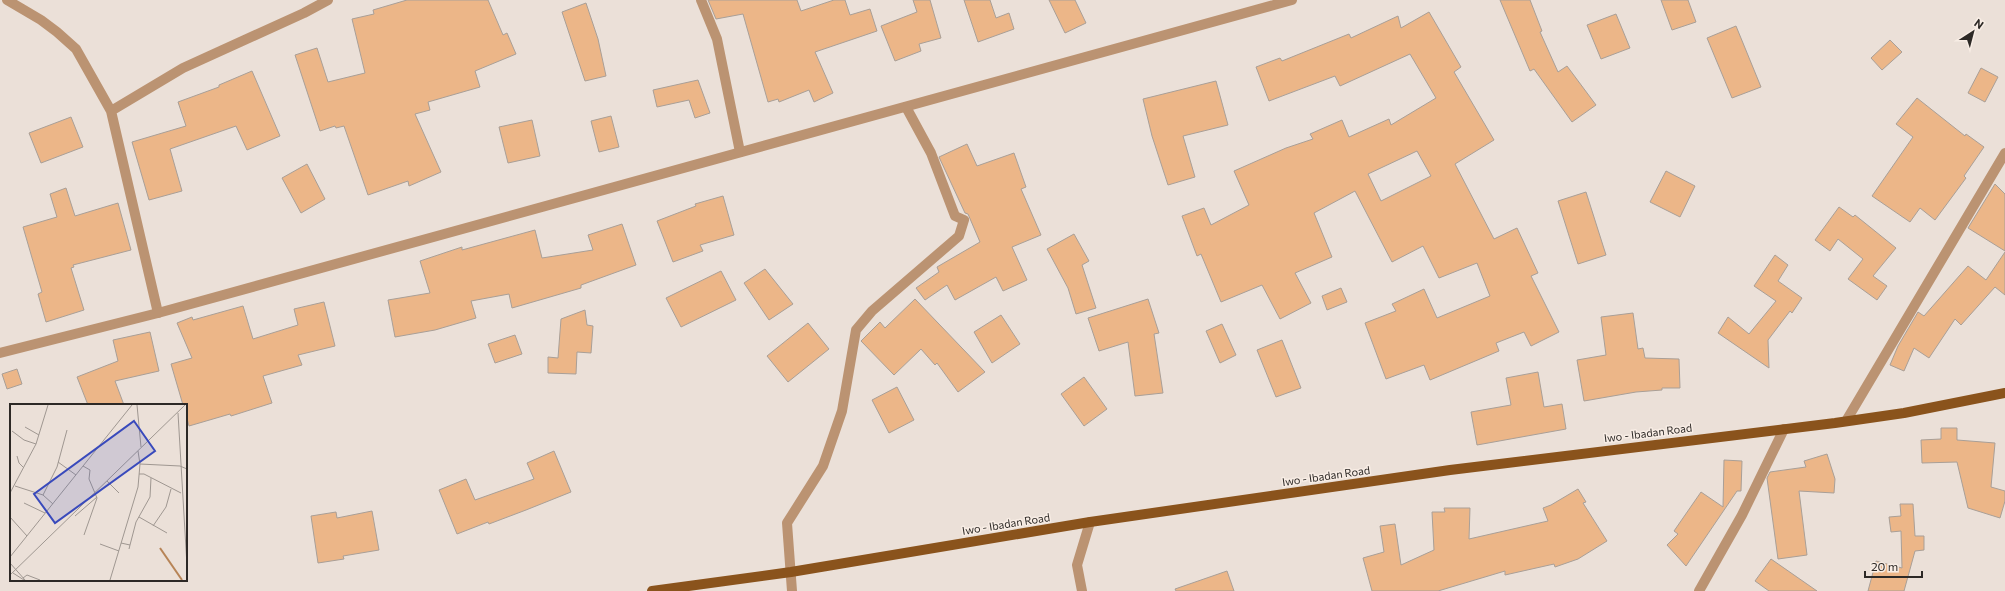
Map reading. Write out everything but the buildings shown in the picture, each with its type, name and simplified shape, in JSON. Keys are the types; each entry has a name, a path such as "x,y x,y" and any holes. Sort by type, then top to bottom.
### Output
{"main road":[{"name":"Iwo - Ibadan Road","path":"652,591 791,572 1090,522 1450,470 1904,413 2005,393"}],"street":[{"path":"7,0 41,20 76,49 111,112 158,313"},
{"path":"111,112 182,68 304,13 328,0"},
{"path":"701,0 717,39 740,152"},
{"path":"0,353 158,313 1292,0"},
{"path":"792,591 787,523 811,485 825,459 842,411 856,330 872,311 959,236 964,220 955,216 931,153 906,107"},
{"path":"1846,421 2005,153"},
{"path":"1699,591 1742,515 1784,429"},
{"path":"1082,591 1076,565 1090,522"}]}
